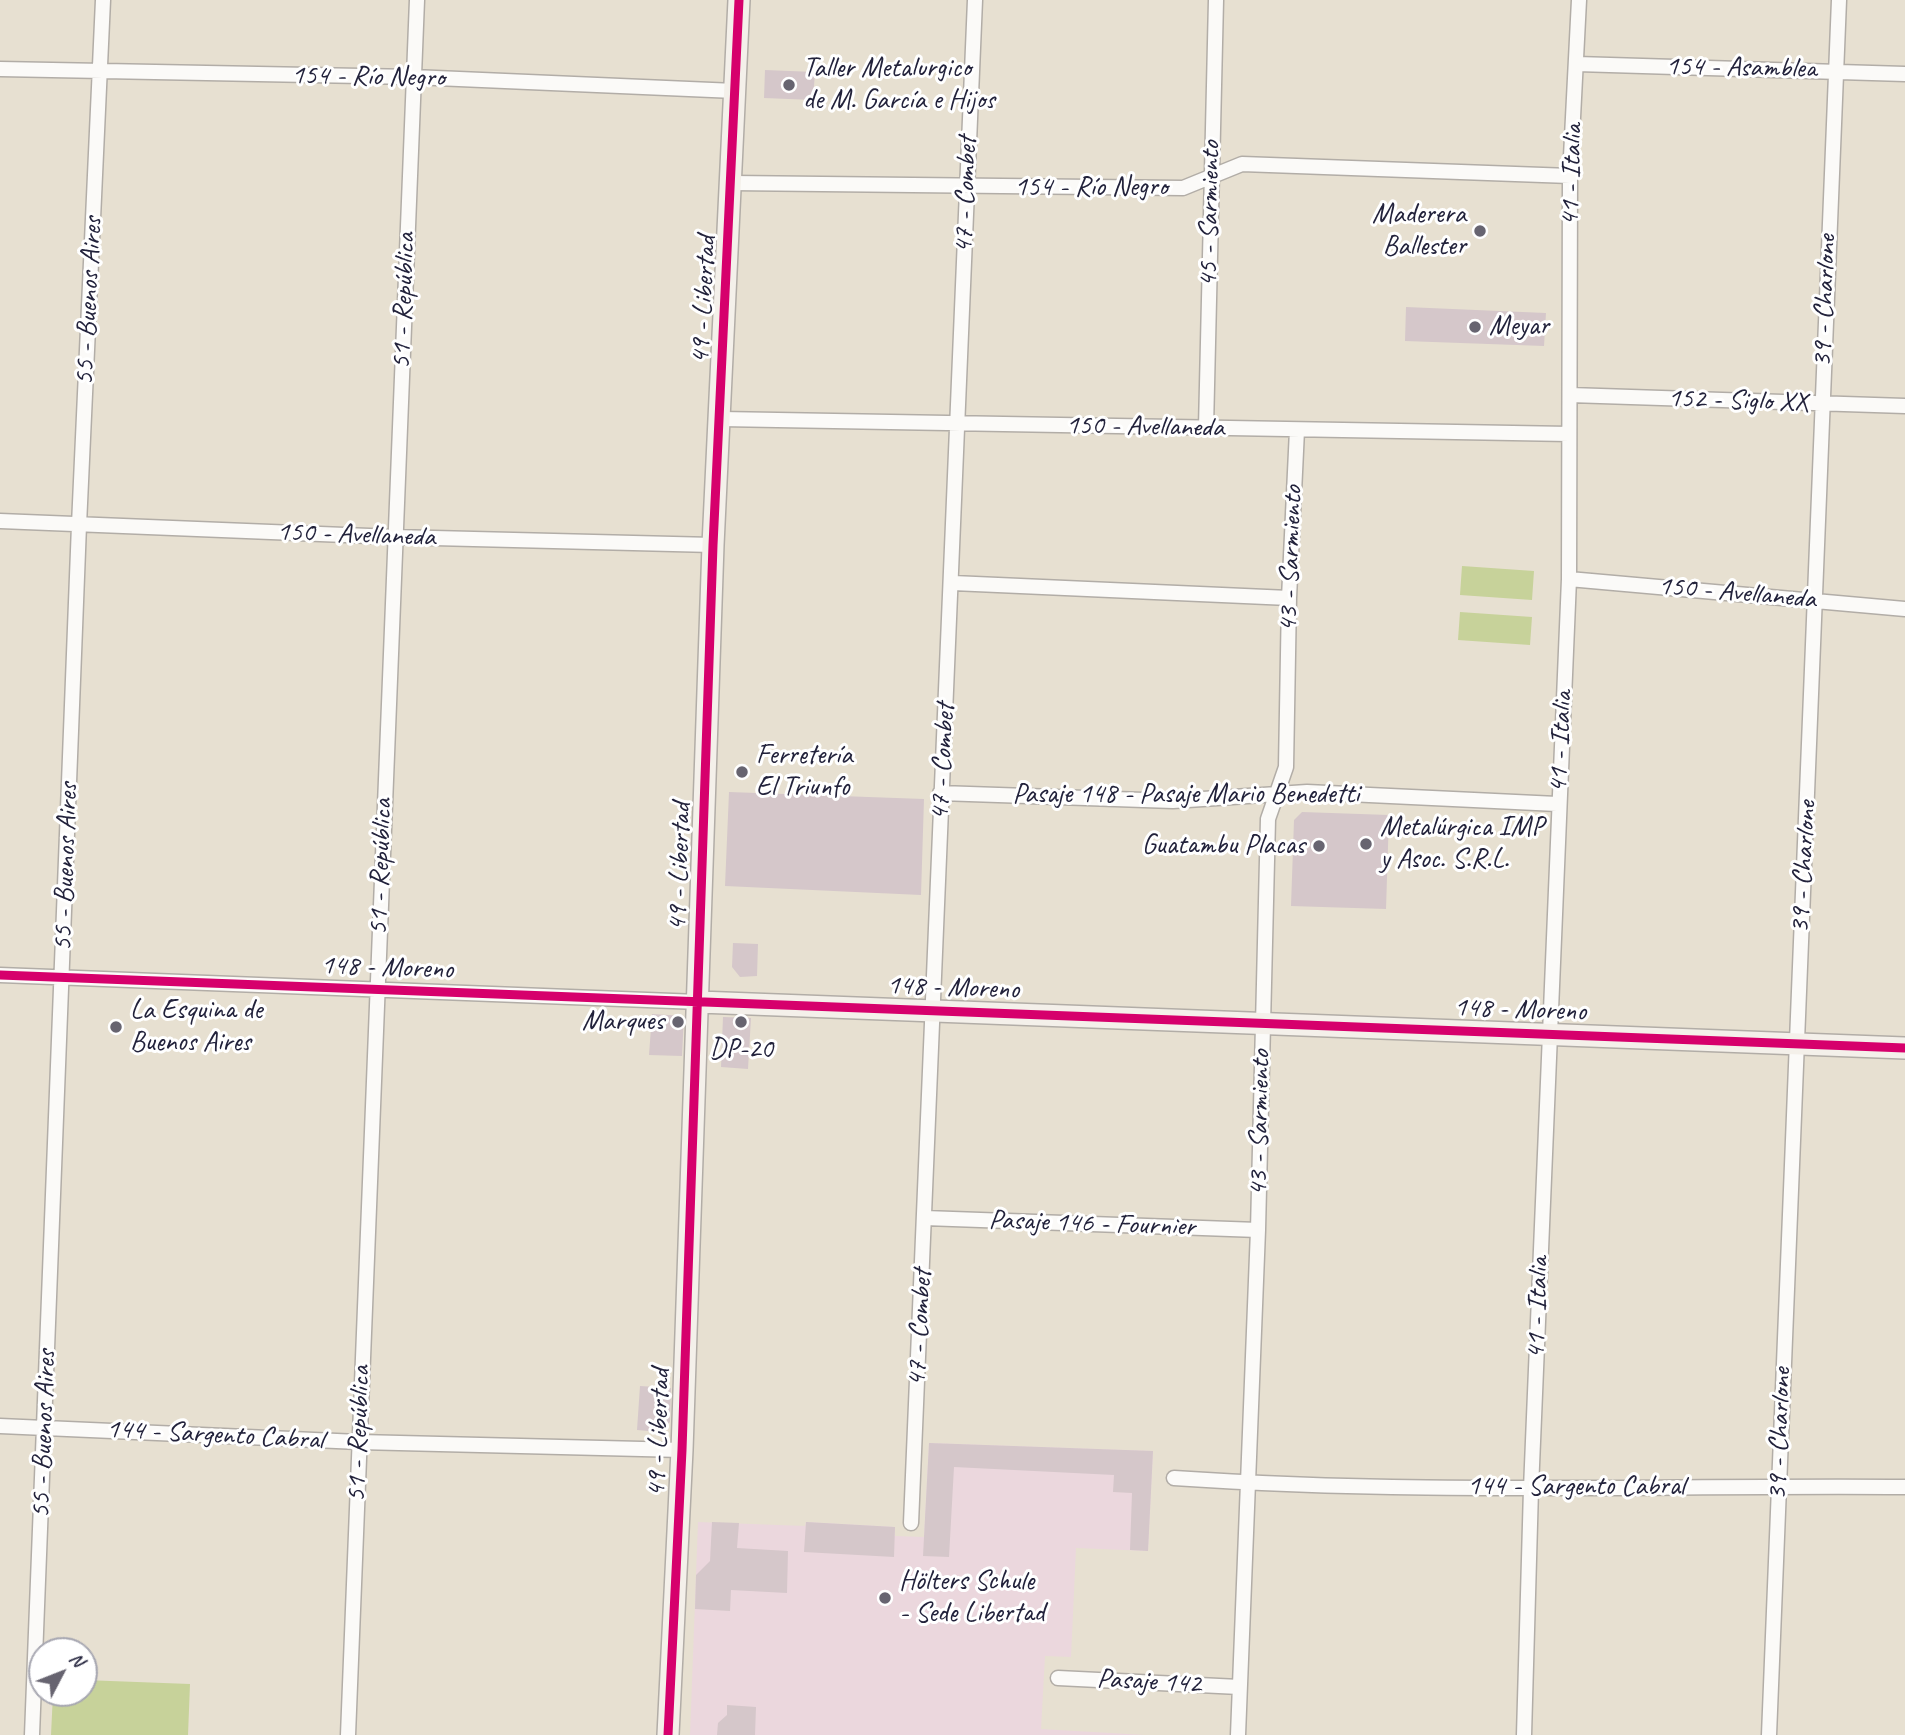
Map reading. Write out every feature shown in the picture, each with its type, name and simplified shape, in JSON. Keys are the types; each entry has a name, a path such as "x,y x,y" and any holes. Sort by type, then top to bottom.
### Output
{"street":[{"name":"55 - Buenos Aires","path":"32,1735 79,525 103,0"},
{"name":"51 - República","path":"348,1735 416,0"},
{"name":"49 - Libertad","path":"668,1735 699,1002 713,545 739,0"},
{"name":"47 - Combet","path":"911,1523 940,793 953,583 975,0"},
{"name":"45 - Sarmiento","path":"1206,428 1216,0"},
{"name":"41 - Italia","path":"1524,1735 1531,1489 1569,579 1570,176 1579,0"},
{"name":"39 - Charlone","path":"1769,1735 1796,1043 1817,600 1821,404 1839,0"},
{"name":"154 - Asamblea","path":"1577,64 1905,74"},
{"name":"154 - Río Negro","path":"0,69 413,77 735,90"},
{"name":"154 - Río Negro","path":"732,183 1182,188 1242,164 1570,176"},
{"name":"152 - Siglo XX","path":"1570,395 1905,406"},
{"name":"150 - Avellaneda","path":"721,419 1569,435"},
{"name":"43 - Sarmiento","path":"1238,1735 1258,1230 1268,819 1286,767 1289,598 1297,430"},
{"name":"150 - Avellaneda","path":"0,521 394,537 713,545"},
{"name":"150 - Avellaneda","path":"1569,579 1905,609"},
{"path":"953,583 1289,598"},
{"name":"Pasaje 148 - Pasaje Mario Benedetti","path":"940,793 1172,801 1307,792 1558,804"},
{"name":"148 - Moreno","path":"0,975 1905,1048"},
{"name":"Pasaje 146 - Fournier","path":"925,1218 1258,1230"},
{"name":"144 - Sargento Cabral","path":"0,1426 359,1442 682,1450"},
{"name":"144 - Sargento Cabral","path":"1174,1478 1248,1483 1531,1489 1778,1486 1905,1488"},
{"name":"Pasaje 142","path":"1058,1678 1239,1686"}],"shaded area":[{"name":"Hölters Schule - Sede Libertad","path":"929,1443 1153,1451 1148,1551 1076,1548 1071,1657 1045,1656 1041,1729 1145,1735 690,1735 698,1522 805,1526 806,1522 895,1527 895,1536 924,1537"}],"green space":[{"path":"1462,566 1534,571 1532,600 1460,595"},
{"path":"1460,612 1532,617 1530,645 1458,640"},
{"path":"98,1681 190,1684 188,1735 51,1735 52,1707 98,1707"}],"building":[{"name":"Taller Metalurgico de M. García e Hijos","path":"765,70 815,72 813,100 764,98"},
{"name":"Meyar","path":"1406,307 1546,313 1544,346 1405,341"},
{"path":"729,792 924,799 921,895 725,886"},
{"name":"Metalúrgica IMP y Asoc. S.R.L.","path":"1302,812 1389,815 1386,909 1291,906 1294,820"},
{"path":"733,943 758,944 757,976 740,977 732,967"},
{"path":"652,1014 684,1016 682,1056 649,1055"},
{"path":"723,1017 751,1018 748,1069 721,1067"},
{"path":"640,1386 671,1388 670,1422 659,1432 637,1430"},
{"path":"929,1443 1153,1451 1148,1551 1130,1550 1132,1493 1113,1492 1114,1475 954,1467 949,1557 923,1556"},
{"path":"712,1522 739,1523 737,1548 788,1551 787,1593 731,1590 730,1611 695,1609 696,1575 710,1561"},
{"path":"806,1522 895,1527 894,1557 804,1552"},
{"path":"727,1705 756,1707 755,1735 717,1735 718,1723 727,1715"}],"cycle path":[{"path":"668,1735 682,1450 713,545 739,0"},
{"path":"0,975 1905,1048"}],"place":[{"name":"Taller Metalurgico de M. García e Hijos","path":"789,85"},
{"name":"Maderera Ballester","path":"1480,231"},
{"name":"Meyar","path":"1475,327"},
{"name":"Ferretería El Triunfo","path":"742,772"},
{"name":"Metalúrgica IMP y Asoc. S.R.L.","path":"1366,844"},
{"name":"Guatambu Placas","path":"1319,846"},
{"name":"Marques","path":"678,1022"},
{"name":"DP-20","path":"741,1022"},
{"name":"La Esquina de Buenos Aires","path":"116,1027"},
{"name":"Hölters Schule - Sede Libertad","path":"885,1598"}]}
